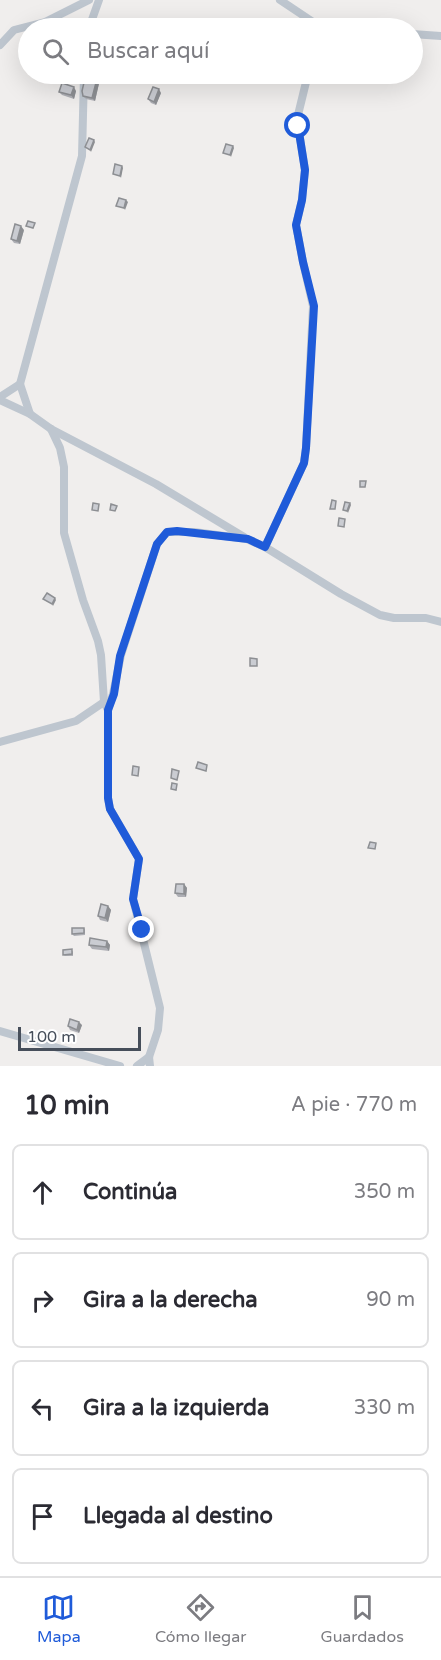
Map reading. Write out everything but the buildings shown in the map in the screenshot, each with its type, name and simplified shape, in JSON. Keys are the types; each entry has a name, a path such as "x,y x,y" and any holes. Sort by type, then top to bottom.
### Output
{"street":[{"path":"53,18 89,0"},
{"path":"93,18 99,0"},
{"path":"280,0 302,18"},
{"path":"0,45 14,30 18,29"},
{"path":"423,35 441,36"},
{"path":"30,414 20,384 82,156 84,84"},
{"path":"265,547 304,463 306,448 314,306 296,225 302,200 305,170 297,119 306,84"},
{"path":"20,384 0,399 30,414 51,429 156,484 380,615 394,618 426,618 441,622"},
{"path":"51,429 60,448 64,467 64,533 101,655 106,706 110,809 139,859 133,899 159,1008 158,1030 149,1057 150,1066"},
{"path":"0,742 76,721 106,706 114,694 120,656 157,544 167,532 248,539"},
{"path":"0,1031 120,1066"},
{"path":"137,1066 149,1057"}],"route":[{"path":"142,930 133,899 139,859 110,809 108,798 108,710 114,694 120,656 157,544 162,537 167,532 194,532 248,539 265,547 304,463 314,306 296,225 302,200 305,170 298,126"}]}
